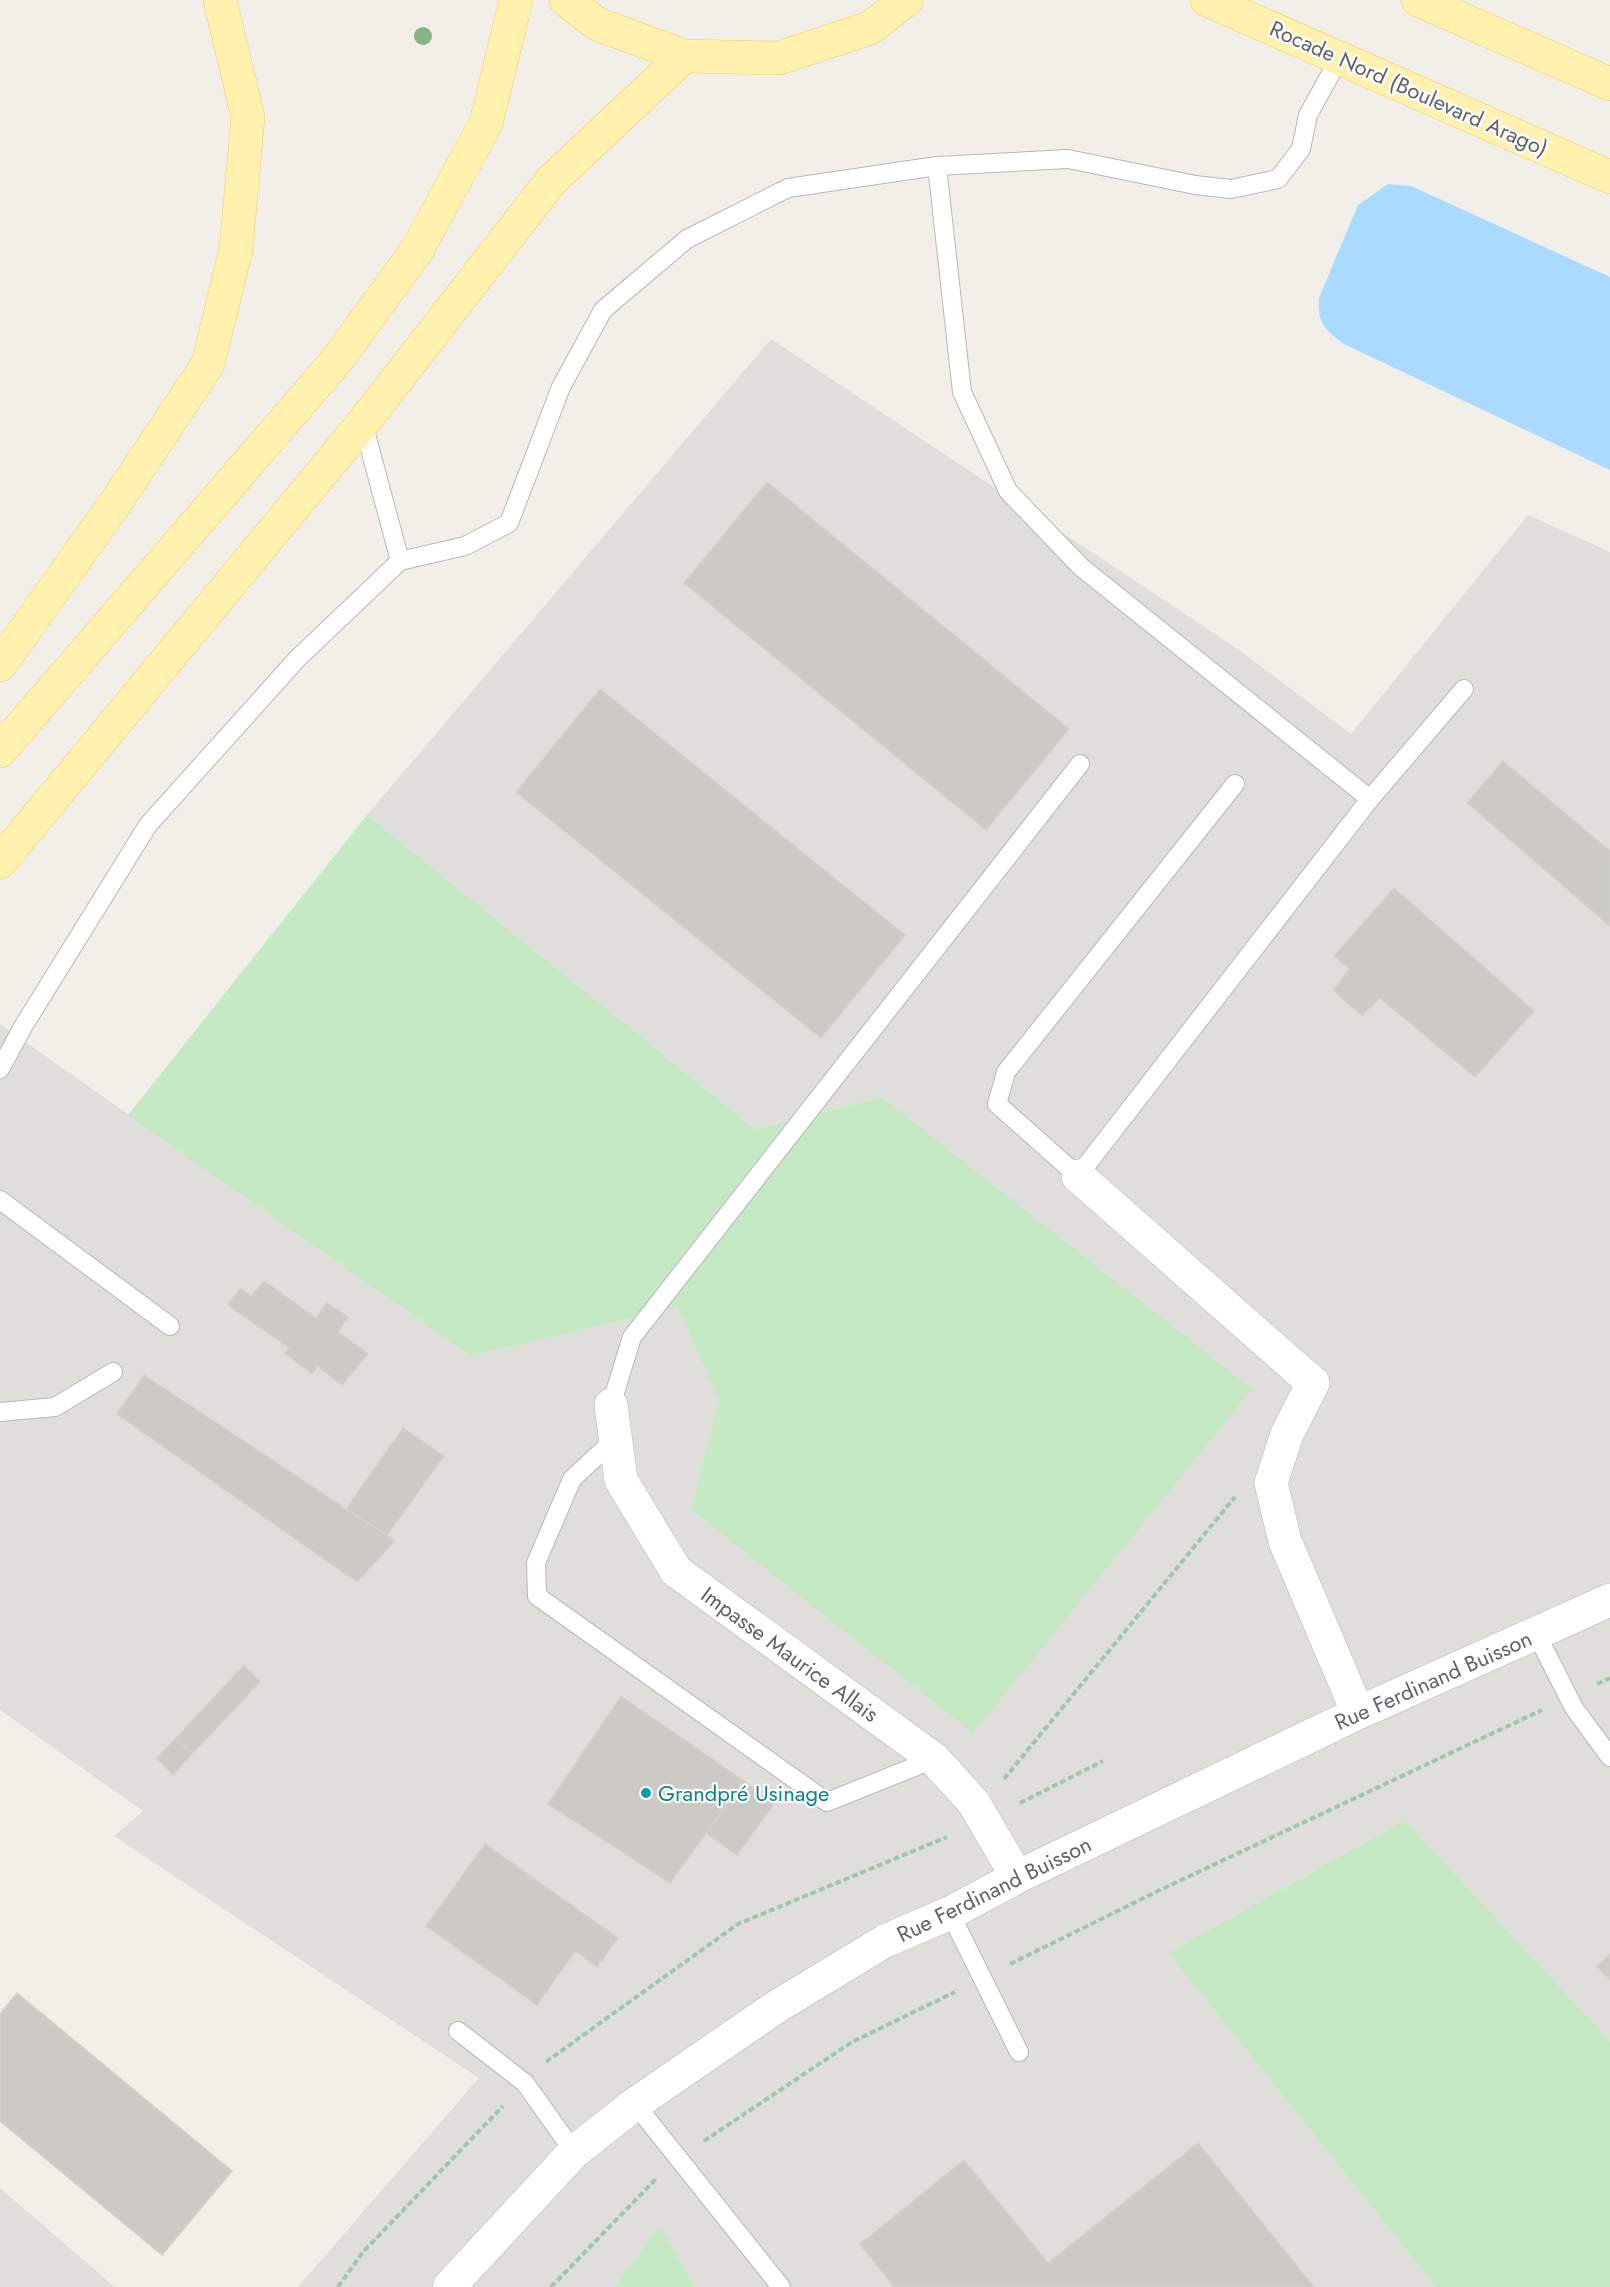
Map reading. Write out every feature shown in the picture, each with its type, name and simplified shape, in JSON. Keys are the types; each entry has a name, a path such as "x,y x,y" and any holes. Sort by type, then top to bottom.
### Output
{"main road":[{"path":"0,665 114,505 208,364 236,249 248,117 220,0"},
{"path":"0,751 337,360 417,250 486,123 516,0"},
{"path":"566,0 597,24 684,56 779,58 870,28 906,0"},
{"name":"Rocade Nord (Boulevard Arago)","path":"1207,0 1610,177"},
{"path":"1418,0 1610,84"},
{"path":"0,862 363,423 551,181 684,56"}],"street":[{"path":"1078,1176 1313,1383 1287,1434 1271,1483 1285,1541 1358,1713"},
{"name":"Impasse Maurice Allais","path":"611,1405 621,1480 676,1571 934,1760 974,1803 1017,1877"},
{"name":"Rue Ferdinand Buisson","path":"449,2287 574,2152 635,2104 776,2007 885,1941 950,1913 1017,1877 1358,1713 1610,1600"}],"lane":[{"path":"0,1069 24,1024 148,825 297,658 400,561 465,546 509,523 561,387 603,310 687,238 788,188 937,166 1068,159 1195,185 1231,189 1278,179 1301,149 1308,115 1340,57"},
{"path":"937,166 962,392 1008,491 1081,567 1370,799"},
{"path":"363,423 400,561"},
{"path":"1234,784 1006,1072 997,1104 1078,1176 1370,799 1464,689"},
{"path":"611,1405 632,1337 1080,764"},
{"path":"0,1200 170,1326"},
{"path":"0,1412 55,1407 113,1372"},
{"path":"616,1438 572,1479 536,1563 537,1596 827,1802 934,1760"},
{"path":"1536,1633 1569,1697 1610,1758"},
{"path":"950,1913 1019,2052"},
{"path":"458,2031 525,2083 574,2152"},
{"path":"635,2104 781,2287"}],"path":[{"path":"981,1816 1241,1489"},
{"path":"551,2287 679,2158 852,2042 1158,1891 1610,1678"},
{"path":"338,2287 363,2252 552,2056 738,1924 1103,1761"}],"shaded area":[{"path":"771,339 1239,650 1351,734 1528,515 1610,552 1610,2041 1405,1820 1168,1953 1436,2287 695,2287 660,2228 614,2287 298,2287 479,2078 114,1836 143,1811 0,1710 0,1024 471,1356 677,1308 719,1399 691,1509 881,1097 755,1129 367,815"},
{"path":"0,2188 115,2287 0,2287"}],"green space":[{"path":"367,815 755,1129 881,1097 1252,1389 973,1733 691,1509 719,1399 677,1308 471,1356 128,1115"},
{"path":"1405,1820 1610,2041 1610,2287 1436,2287 1168,1953"},
{"path":"660,2227 695,2287 614,2287"}],"water":[{"path":"1388,184 1411,186 1610,277 1610,470 1344,344 1327,330 1319,314 1319,298 1358,205"}],"building":[{"path":"767,482 1069,729 986,830 684,583"},
{"path":"600,689 905,935 821,1038 516,792"},
{"path":"1503,761 1610,851 1610,926 1467,803"},
{"path":"1394,888 1534,1011 1475,1077 1380,998 1362,1016 1333,990 1350,969 1334,956"},
{"path":"264,1281 316,1318 327,1303 348,1317 338,1332 368,1354 342,1385 317,1366 312,1374 285,1353 289,1348 228,1305 240,1288 251,1296"},
{"path":"144,1375 395,1541 357,1582 117,1414"},
{"path":"403,1428 444,1456 387,1535 346,1509"},
{"path":"244,1665 260,1682 192,1754 176,1738"},
{"name":"Grandpré Usinage","path":"621,1696 744,1781 670,1883 548,1804"},
{"path":"176,1738 192,1754 173,1775 157,1758"},
{"path":"744,1781 774,1804 737,1855 706,1833"},
{"path":"485,1844 618,1938 597,1967 575,1951 537,2005 426,1926"},
{"path":"1610,1954 1610,1980 1597,1967"},
{"path":"17,1993 232,2171 162,2255 0,2121 0,2014"},
{"path":"1198,2143 1314,2287 894,2287 860,2244 964,2160 1048,2263"}],"place":[{"name":"Grandpré Usinage","path":"646,1793"}]}
